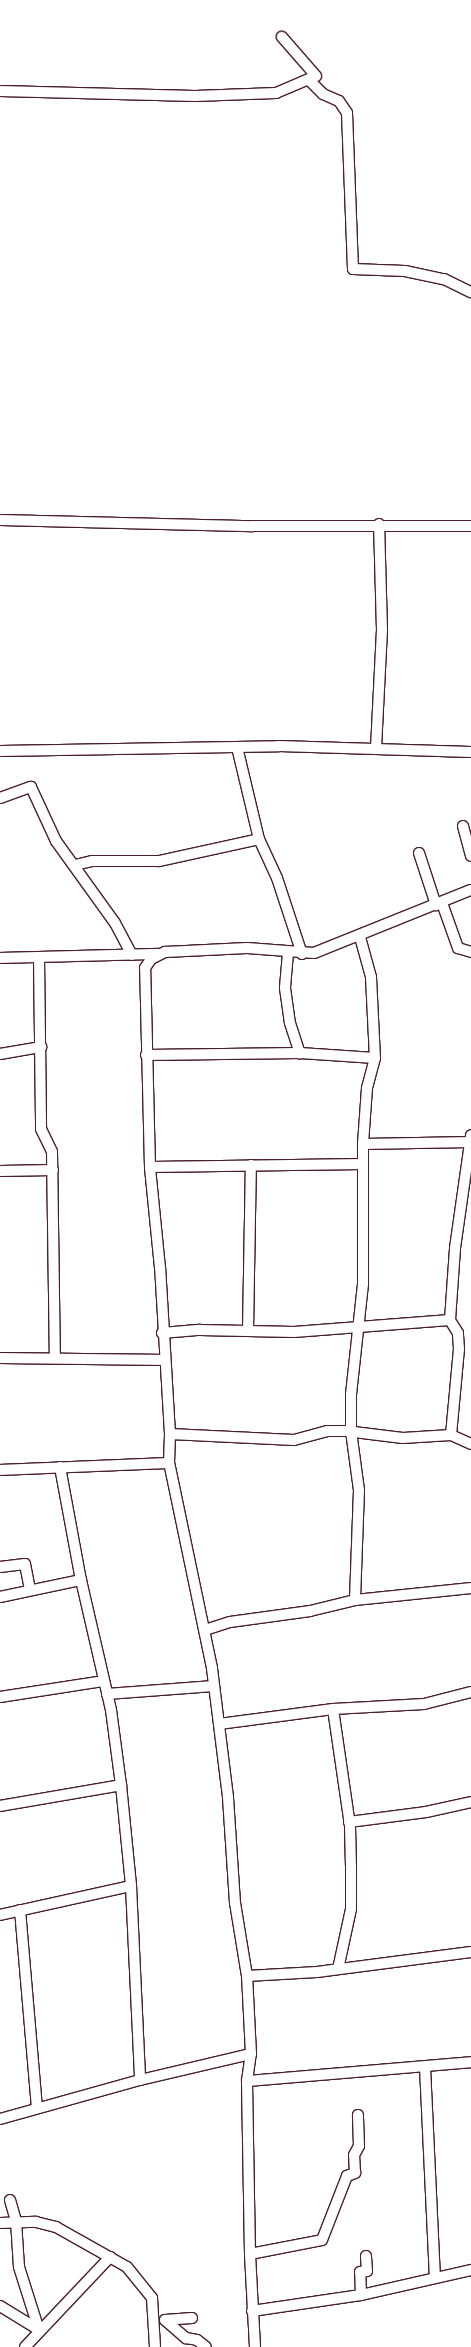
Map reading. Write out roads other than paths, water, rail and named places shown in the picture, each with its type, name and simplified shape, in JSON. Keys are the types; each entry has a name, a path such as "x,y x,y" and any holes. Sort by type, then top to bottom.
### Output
{"street":[{"path":"0,90 195,96 276,93 316,76 282,36"},
{"path":"310,80 323,94 339,101 347,113 353,270 413,272 452,281 471,292"},
{"path":"0,520 253,526 379,524 471,526"},
{"path":"376,748 382,630 379,524"},
{"path":"237,747 259,838 277,878 302,954"},
{"path":"0,751 237,747 376,748 471,752"},
{"path":"0,798 31,787 56,841 75,865 115,924 132,955"},
{"path":"463,826 471,856"},
{"path":"75,865 92,861 159,861 259,838"},
{"path":"419,853 458,948 471,952"},
{"path":"0,958 157,954 247,948 302,954 360,937 471,890"},
{"path":"354,1600 359,1490 351,1431 356,1327 364,1284 364,1144 369,1074 375,1058 371,978 360,937"},
{"path":"288,953 285,988 290,1022 300,1053"},
{"path":"157,954 145,968 143,986 150,1167 160,1268 162,1333 170,1434 168,1463 205,1630 214,1686 235,1903 247,1976 251,2054 247,2081 250,2254 255,2347"},
{"path":"38,957 41,1130 52,1152 53,1170 55,1358"},
{"path":"0,1054 41,1047"},
{"path":"146,1055 300,1053 375,1058"},
{"path":"451,1435 459,1349 458,1333 450,1320 459,1201 471,1135"},
{"path":"364,1144 471,1142"},
{"path":"150,1167 364,1164"},
{"path":"248,1331 251,1165"},
{"path":"0,1171 53,1170"},
{"path":"162,1333 356,1327 450,1320"},
{"path":"0,1358 164,1360"},
{"path":"170,1434 294,1440 328,1431 351,1431 403,1438 451,1435 471,1444"},
{"path":"0,1470 168,1463"},
{"path":"60,1467 81,1580 107,1694 121,1786 131,1886 140,2080"},
{"path":"0,1567 26,1564 30,1590"},
{"path":"0,1597 81,1580"},
{"path":"205,1630 230,1622 310,1611 354,1600 471,1588"},
{"path":"0,1697 103,1681"},
{"path":"107,1694 214,1686"},
{"path":"219,1724 333,1709 424,1704 471,1692"},
{"path":"333,1709 349,1822 351,1909 338,1969"},
{"path":"0,1806 121,1786"},
{"path":"349,1822 426,1812 471,1802"},
{"path":"0,1915 131,1886"},
{"path":"20,1910 37,2108"},
{"path":"247,1976 338,1969 471,1952"},
{"path":"0,2119 140,2080 251,2054"},
{"path":"247,2081 471,2062"},
{"path":"425,2067 435,2276"},
{"path":"250,2254 322,2240 347,2176 354,2173 354,2155 359,2146 358,2115"},
{"path":"10,2200 16,2221 19,2267 39,2330"},
{"path":"0,2223 16,2221 56,2226 127,2267 152,2298 155,2347"},
{"path":"361,2294 360,2272 367,2271 366,2256"},
{"path":"25,2347 110,2257"},
{"path":"252,2311 361,2294 435,2276 471,2270"},
{"path":"0,2306 39,2330"},
{"path":"192,2318 165,2320 186,2338 197,2340 206,2347"}]}
